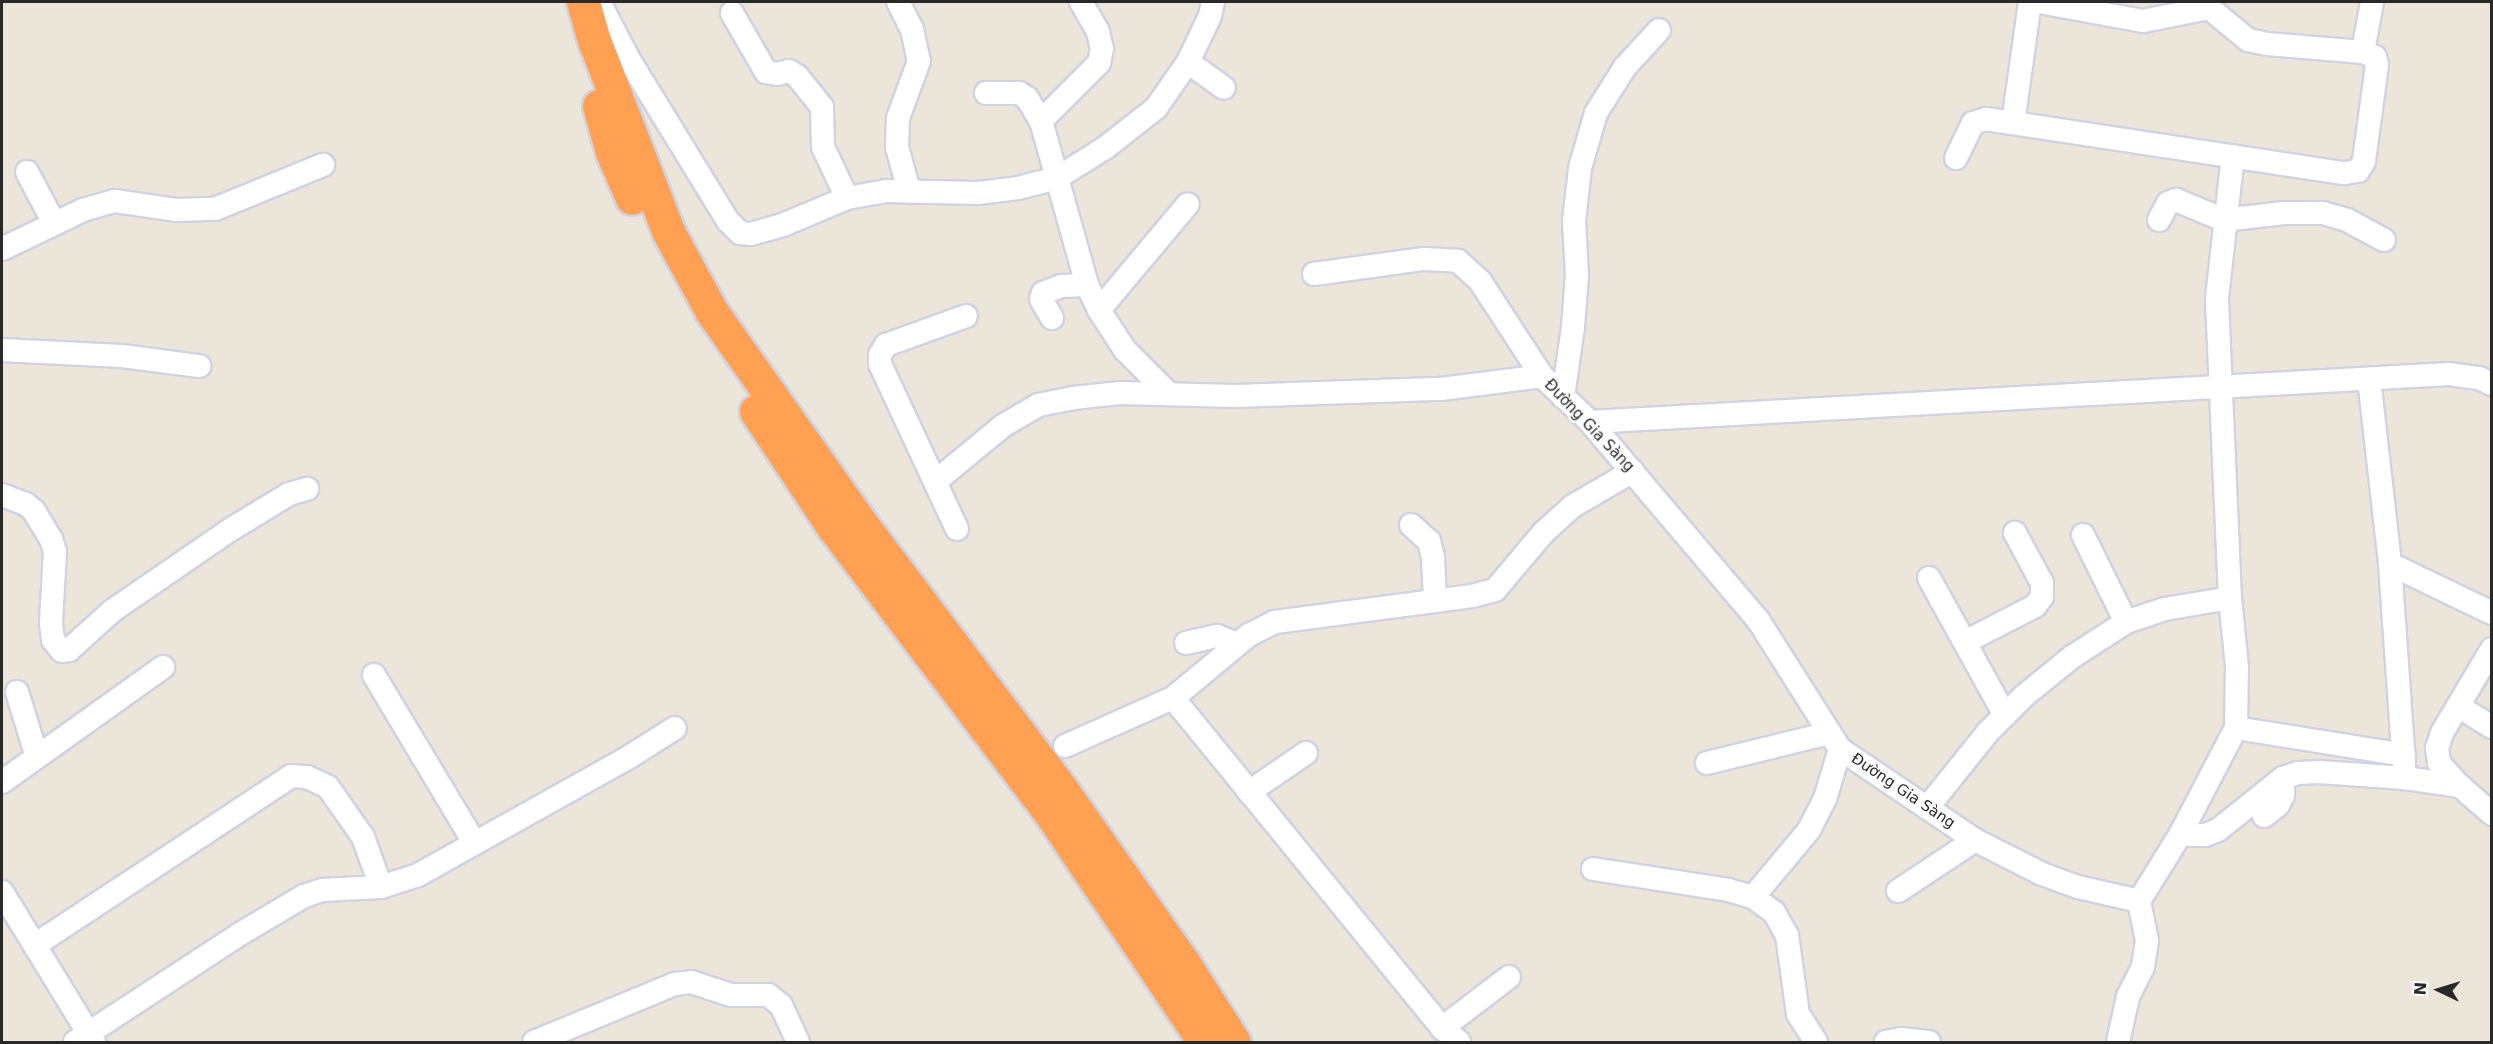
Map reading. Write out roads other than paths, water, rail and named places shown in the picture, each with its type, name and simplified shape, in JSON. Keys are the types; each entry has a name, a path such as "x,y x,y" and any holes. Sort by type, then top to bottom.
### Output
{"highway":[{"path":"565,2 612,152 640,218 688,308 833,527 1055,820 1204,1042"},
{"path":"583,2 594,40 668,231 712,312 861,523 1069,800 1185,965 1234,1042"}],"street":[{"path":"599,2 628,58 728,221 740,233 751,234 785,224 847,198 885,191 978,193 1018,188 1057,178 1105,148 1156,108 1188,62 1210,16 1213,2"},
{"path":"898,2 912,29 919,60 898,118 897,147 909,191"},
{"path":"1041,121 1099,63 1102,49 1098,32 1081,2"},
{"path":"2013,123 2030,2"},
{"path":"1956,158 1973,123 1986,119 2345,173 2358,171 2364,161 2377,65 2375,57 2362,52 2267,44 2248,40 2210,5 2143,21 2038,2"},
{"path":"2362,52 2372,2"},
{"path":"732,13 766,72 777,74 789,70 797,76 822,107 824,147 847,198"},
{"path":"1563,397 1573,327 1577,275 1574,221 1580,168 1596,113 1625,67 1659,30"},
{"path":"1188,62 1224,88"},
{"path":"986,93 1018,93 1027,98 1041,121 1087,285 1099,310 1125,350 1168,393"},
{"path":"2118,1042 2128,997 2143,967 2146,950 2147,941 2139,901 2180,835 2236,728 2237,667 2230,598 2217,298 2233,156"},
{"path":"2,249 83,210 115,201 177,210 215,209 323,165"},
{"path":"27,172 54,223"},
{"path":"2159,220 2168,203 2176,200 2224,220 2283,213 2323,213 2347,220 2384,240"},
{"path":"1099,310 1188,204"},
{"name":"Đường Gia Sàng","path":"1314,274 1424,259 1458,261 1480,281 1542,376 1590,422 1758,620 1834,741 1975,840 2042,874 2078,886 2139,901"},
{"path":"1052,318 1041,299 1043,293 1061,286 1087,285"},
{"path":"957,529 880,364 880,354 886,345 966,316"},
{"path":"2,350 122,356 199,366"},
{"path":"1590,422 2449,374 2479,378 2492,384"},
{"path":"936,481 1004,425 1038,405 1120,393 1236,396 1430,390 1542,376"},
{"path":"2368,379 2390,564 2405,778"},
{"path":"1065,746 1173,698 1249,635 1275,622 1435,601 1495,590 1544,532 1573,506 1633,471"},
{"path":"2,495 26,504 34,511 51,539 55,550 51,623 53,640 62,651 69,650 112,611 230,530 289,494 307,489"},
{"path":"1411,525 1429,541 1433,556 1435,601"},
{"path":"1965,642 2035,606 2042,597 2042,583 2015,533"},
{"path":"2083,535 2126,622"},
{"path":"2390,564 2492,613"},
{"path":"1929,579 2005,715"},
{"path":"1927,808 1987,733 2024,696 2072,657 2126,622 2165,609 2230,598"},
{"path":"1186,643 1217,636 1237,644"},
{"path":"2492,649 2458,706 2437,748 2439,763 2460,786 2492,814"},
{"path":"2,782 163,667"},
{"path":"374,675 474,842"},
{"path":"18,692 37,757"},
{"path":"1173,698 1451,1035 1509,977"},
{"path":"2458,706 2492,727"},
{"path":"2,892 9,919 35,945 86,1040 240,934 304,896 323,890 381,887 418,874 629,757 675,728"},
{"path":"2236,728 2403,755"},
{"path":"1707,763 1834,741 1824,799 1809,830 1753,897"},
{"path":"1249,792 1306,753"},
{"path":"2180,835 2205,835 2218,830 2283,778 2298,773 2319,772 2405,778 2460,786"},
{"path":"35,945 291,776 307,777 328,787 363,837 381,887"},
{"path":"2264,816 2278,805 2283,795 2283,778"},
{"path":"2204,791 2235,815"},
{"path":"1898,891 1975,840"},
{"path":"1593,869 1728,890 1753,897 1774,912 1787,935 1798,1014 1816,1042"},
{"path":"534,1042 675,984 691,982 731,995 768,995 780,1005 798,1042"},
{"path":"1886,1042 1901,1039 1929,1042"}]}
